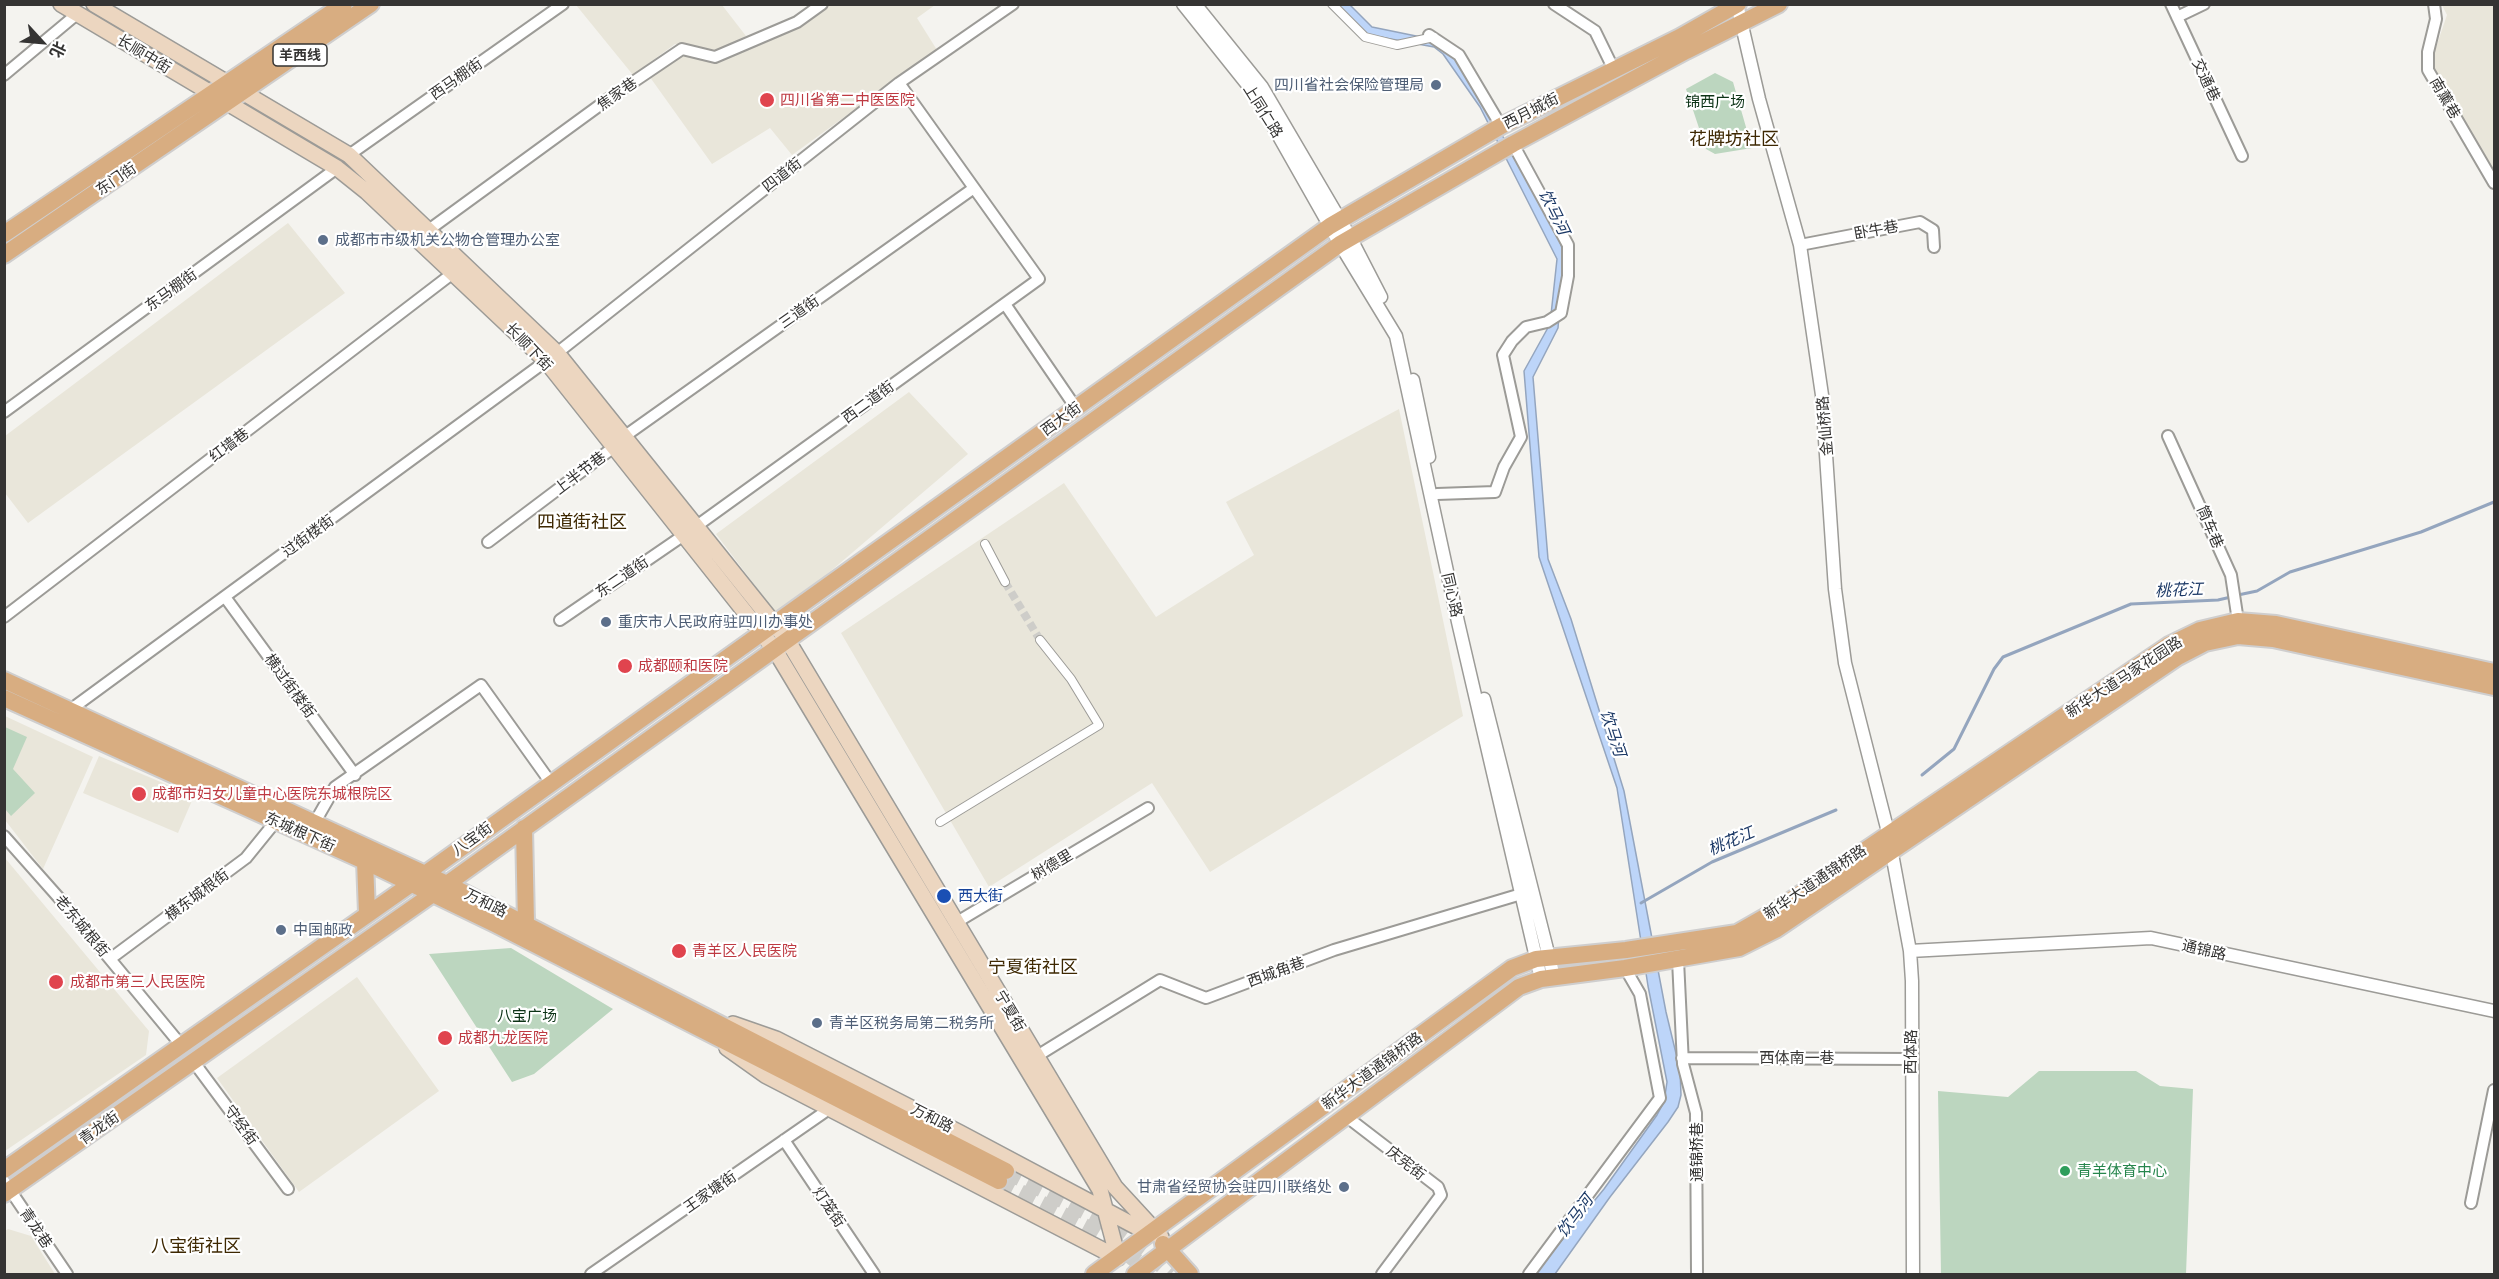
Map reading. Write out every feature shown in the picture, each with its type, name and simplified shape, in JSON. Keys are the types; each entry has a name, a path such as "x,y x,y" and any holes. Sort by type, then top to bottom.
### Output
{"main road":[{"name":"长顺中街","path":"61,4 227,104"},
{"name":"长顺中街","path":"94,4 113,9 245,93"},
{"name":"羊西线","path":"212,95 344,4"},
{"name":"羊西线","path":"227,104 371,4"},
{"name":"西月城街","path":"1345,241 1513,144 1779,4"},
{"name":"西月城街","path":"1335,224 1501,126 1738,5"},
{"name":"长顺下街","path":"245,93 349,155 430,229 552,357 620,442 684,535 769,628"},
{"name":"东门街","path":"4,234 212,95"},
{"name":"长顺下街","path":"227,104 337,168 367,192 453,273 552,357"},
{"name":"东门街","path":"4,255 227,104"},
{"name":"西大街","path":"769,628 1335,224"},
{"name":"西大街","path":"782,645 1345,241"},
{"name":"长顺下街","path":"620,442 698,525 782,645"},
{"name":"新华大道马家花园路","path":"1888,832 2169,645 2200,630 2238,621 2276,624 2494,672"},
{"name":"八宝街","path":"181,1045 769,628"},
{"name":"新华大道马家花园路","path":"1892,851 2178,657 2205,643 2238,636 2273,639 2494,687"},
{"name":"八宝街","path":"193,1061 447,884 782,645"},
{"name":"宁夏街","path":"782,645 957,922 1115,1186 1148,1236"},
{"name":"宁夏街","path":"782,645 1100,1190 1118,1258"},
{"name":"东城根下街","path":"5,685 70,710 315,822 418,879 431,895"},
{"name":"东城根下街","path":"5,685 276,821 365,861 418,879"},
{"path":"524,828 526,923"},
{"name":"新华大道通锦桥路","path":"1136,1274 1520,987 1547,978 1627,962 1669,944 1737,933 1772,913 1888,832"},
{"name":"新华大道通锦桥路","path":"1094,1275 1512,968 1543,958 1627,962 1675,960 1739,948 1777,929 1892,851"},
{"path":"365,861 367,913"},
{"name":"万和路","path":"418,879 447,884 526,923 704,1023 765,1075 1118,1258"},
{"name":"万和路","path":"431,895 704,1023 1002,1176"},
{"name":"万和路","path":"704,1023 776,1039 1106,1210 1148,1236"},
{"name":"青龙街","path":"4,1170 181,1045"},
{"name":"青龙街","path":"7,1188 193,1061"},
{"path":"1148,1236 1170,1249 1190,1275"},
{"path":"1118,1258 1136,1274"}],"street":[{"name":"西马棚街","path":"349,155 563,4"},
{"name":"焦家巷","path":"430,229 611,97 682,50 715,57 797,22 822,4"},
{"name":"四道街","path":"552,357 899,83 1013,4"},
{"name":"上同仁路","path":"1183,4 1255,94 1335,224"},
{"path":"1195,4 1262,87 1335,224"},
{"path":"1332,4 1365,37 1397,45 1430,37 1459,55 1501,126"},
{"path":"1554,4 1595,31 1614,70"},
{"name":"交通巷","path":"2171,4 2242,156"},
{"path":"2177,17 2204,4"},
{"name":"南薰巷","path":"2434,4 2436,19 2428,52 2428,70 2494,183"},
{"name":"金仙桥路","path":"1738,5 1800,245 1822,395 1835,589 1845,663 1888,832"},
{"path":"4,75 77,14"},
{"path":"899,83 974,188"},
{"path":"1437,494 1495,492 1504,467 1521,437 1503,355 1512,340 1526,327 1547,322 1560,313 1568,276 1568,245 1513,144"},
{"name":"东马棚街","path":"4,412 337,168"},
{"name":"西二道街","path":"698,525 1039,279 974,188"},
{"name":"三道街","path":"620,442 974,188"},
{"name":"卧牛巷","path":"1800,245 1920,222 1933,230 1934,247"},
{"name":"同心路","path":"1335,224 1396,336 1443,554 1527,892"},
{"path":"1345,241 1403,339 1464,622 1547,978"},
{"name":"红墙巷","path":"4,617 453,273"},
{"path":"1005,304 1076,408"},
{"name":"过街楼街","path":"70,710 552,357"},
{"name":"筒车巷","path":"2168,436 2231,575 2238,621"},
{"name":"上半节巷","path":"488,542 620,442"},
{"name":"东二道街","path":"560,620 684,535"},
{"path":"985,544 1005,582"},
{"name":"横过街楼街","path":"225,597 355,775"},
{"path":"940,822 1099,724 1071,679 1040,640"},
{"path":"315,822 335,787 481,686 551,783"},
{"name":"树德里","path":"957,922 1148,808"},
{"name":"横东城根街","path":"110,959 246,858 276,821"},
{"name":"西体路","path":"1888,832 1910,951 1912,981 1913,1275"},
{"name":"老东城根街","path":"4,836 181,1045"},
{"name":"西城角巷","path":"1038,1056 1160,980 1206,998 1334,950 1527,892"},
{"name":"通锦路","path":"1910,951 2151,938 2494,1011"},
{"name":"通锦桥巷","path":"1675,960 1682,1058 1696,1113 1697,1275"},
{"path":"1529,1275 1659,1098 1640,994 1627,962"},
{"name":"西体南一巷","path":"1682,1058 1911,1059"},
{"name":"守经街","path":"193,1061 288,1189"},
{"path":"2471,1203 2494,1089"},
{"name":"王家塘街","path":"591,1275 829,1108"},
{"name":"庆宪街","path":"1347,1117 1438,1187 1441,1195 1382,1275"},
{"name":"灯笼街","path":"784,1140 874,1275"},
{"name":"青龙巷","path":"7,1188 67,1275"}],"shaded area":[{"path":"576,5 722,5 746,36 716,52 675,44 633,75"},
{"name":"四川省第二中医医院","path":"822,5 935,5 917,18 937,50 792,155 770,128 712,164 647,73 682,49 716,57"},
{"path":"2442,5 2494,5 2494,174 2431,62 2447,15"},
{"path":"288,223 345,293 28,523 5,493 5,436"},
{"path":"909,392 968,454 778,616 716,534"},
{"path":"1399,409 1463,716 1210,872 1152,783 989,887 841,633 1064,483 1156,617 1254,555 1226,502"},
{"path":"5,716 93,757 43,869 5,820"},
{"name":"成都市妇女儿童中心医院东城根院区","path":"99,756 194,796 178,833 83,793"},
{"name":"成都市第三人民医院","path":"5,858 149,1031 146,1055 5,1151"},
{"path":"357,977 439,1091 299,1192 217,1078"},
{"path":"8,1229 31,1236 55,1274 5,1274 5,1231"}],"green space":[{"name":"锦西广场","path":"1715,73 1733,82 1752,148 1715,154 1706,149 1686,89"},
{"path":"5,727 27,737 13,769 35,793 11,816 5,809"},
{"name":"八宝广场","path":"511,948 613,1009 534,1074 512,1082 429,954"},
{"name":"青羊体育中心","path":"2039,1071 2136,1071 2160,1086 2193,1089 2186,1274 1941,1274 1938,1091 2008,1097"}],"water":[{"path":"1335,5 1350,5 1372,27 1421,37 1455,53 1553,224 1564,253 1558,328 1533,377 1548,559 1571,619 1624,791 1666,1012 1680,1070 1681,1095 1678,1107 1668,1122 1610,1197 1555,1274 1534,1274 1604,1189 1657,1115 1664,1102 1667,1082 1648,986 1617,788 1539,557 1524,371 1550,324 1557,259 1480,107 1443,54 1434,47 1364,34"}],"waterway":[{"name":"桃花江","path":"2238,595 2257,591 2290,572 2421,532 2494,502"},
{"name":"桃花江","path":"1922,775 1954,749 1994,669 2003,657 2131,604 2218,600 2231,597"},
{"name":"桃花江","path":"1641,903 1712,862 1836,810"}],"tunnel":[{"path":"1005,582 1040,640"},
{"path":"1006,1171 1114,1227 1145,1250 1171,1274"},
{"path":"999,1181 1092,1230 1121,1248 1152,1274"}],"place":[{"name":"四川省社会保险管理局","path":"1436,85"},
{"name":"四川省第二中医医院","path":"767,100"},
{"name":"成都市市级机关公物仓管理办公室","path":"323,240"},
{"name":"重庆市人民政府驻四川办事处","path":"606,622"},
{"name":"成都颐和医院","path":"625,666"},
{"name":"成都市妇女儿童中心医院东城根院区","path":"139,794"},
{"name":"西大街","path":"944,896"},
{"name":"中国邮政","path":"281,930"},
{"name":"青羊区人民医院","path":"679,951"},
{"name":"成都市第三人民医院","path":"56,982"},
{"name":"青羊区税务局第二税务所","path":"817,1023"},
{"name":"成都九龙医院","path":"445,1038"},
{"name":"青羊体育中心","path":"2065,1171"},
{"name":"甘肃省经贸协会驻四川联络处","path":"1344,1187"}],"district":[{"name":"花牌坊社区","path":"1734,139"},
{"name":"四道街社区","path":"582,522"},
{"name":"宁夏街社区","path":"1033,967"},
{"name":"八宝街社区","path":"196,1246"}],"water label":[{"name":"饮马河","path":"1554,212"},
{"name":"饮马河","path":"1613,733"},
{"name":"饮马河","path":"1575,1216"}]}
